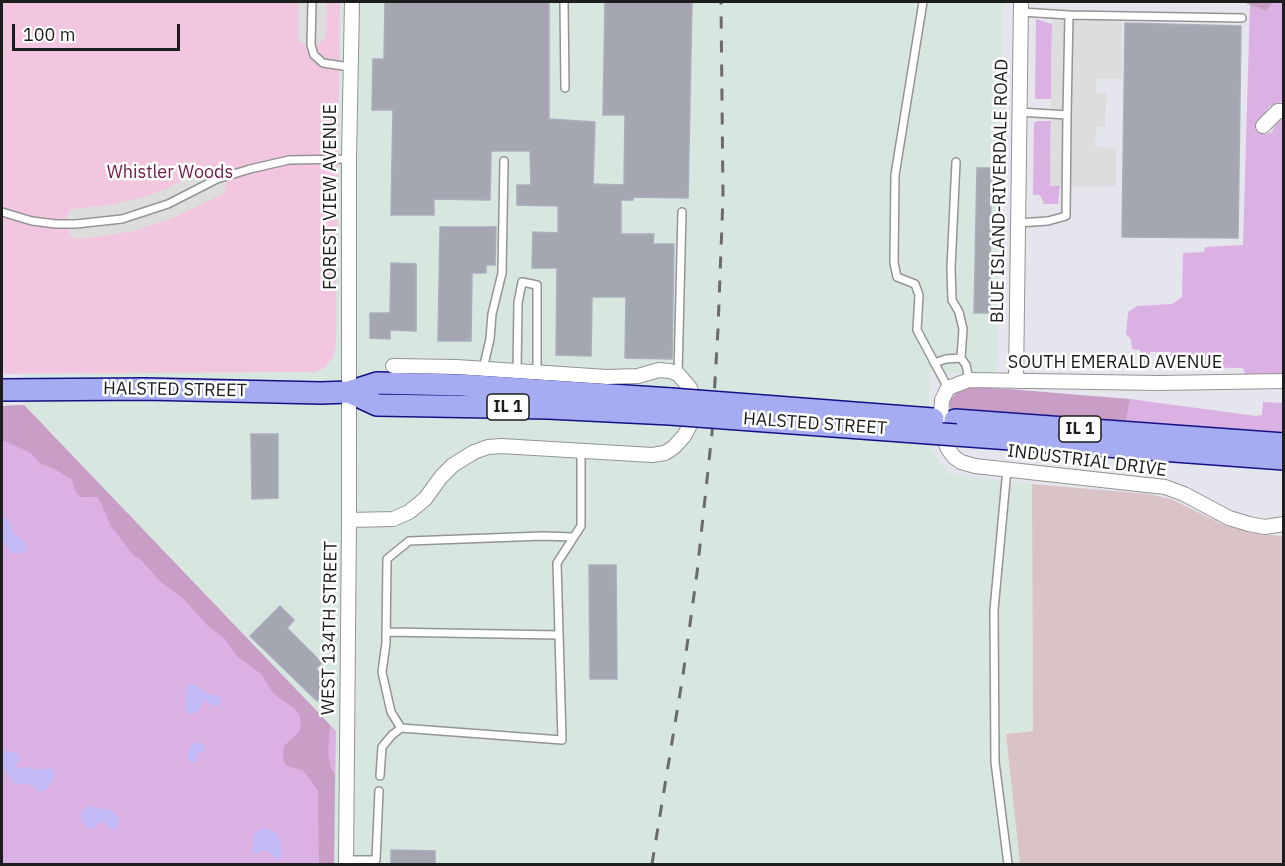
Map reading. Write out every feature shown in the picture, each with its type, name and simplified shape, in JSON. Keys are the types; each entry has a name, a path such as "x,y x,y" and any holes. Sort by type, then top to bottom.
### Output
{"main road":[{"name":"HALSTED STREET","path":"2,390 349,392 377,383 462,385 670,406 955,428 1284,459"},
{"name":"HALSTED STREET","path":"955,428 1284,444"}],"street":[{"name":"FOREST VIEW AVENUE","path":"349,392 352,2"},
{"name":"BLUE ISLAND-RIVERDALE ROAD","path":"1016,381 1021,7"},
{"path":"1263,126 1278,111 1284,111"},
{"path":"349,520 393,519 409,512 425,499 453,465 474,452 488,447 652,455 665,453 674,447 690,425 693,399 690,388 678,374 670,371 659,370 624,378 393,366"},
{"name":"SOUTH EMERALD AVENUE","path":"948,388 969,380 1159,383 1284,381"},
{"name":"INDUSTRIAL DRIVE","path":"948,388 942,400 943,436 954,457 970,465 1165,487 1184,494 1229,518 1265,527 1284,524"},
{"name":"WEST 134TH STREET","path":"346,862 349,392"}],"lane":[{"path":"312,2 311,45 314,55 323,63 350,67"},
{"path":"564,2 565,88"},
{"path":"923,2 895,175 894,263 897,277 915,284 919,295 917,330 948,388"},
{"path":"1021,7 1069,15 1242,18"},
{"path":"1018,223 1066,216 1069,15"},
{"path":"1019,112 1067,115"},
{"path":"2,212 32,221 56,224 122,219 168,204 217,179 250,168 289,160 349,159"},
{"path":"483,369 490,339 492,314 502,273 504,161"},
{"path":"956,162 951,268 952,300 959,312 963,329 961,358 966,365 969,380"},
{"path":"678,374 682,212"},
{"path":"517,371 518,303 522,282 537,285 537,373"},
{"path":"934,363 961,358"},
{"path":"380,776 382,747 392,735 402,728 562,740 557,563 581,526 581,451"},
{"path":"1007,469 994,610 995,762 1008,864"},
{"path":"402,728 391,712 382,672 386,632 387,559 409,541 574,537"},
{"path":"386,632 559,635"},
{"path":"346,862 376,862 379,792"}],"shaded area":[{"path":"298,2 327,2 326,37 318,45 307,45 298,41"},
{"path":"340,2 1003,2 996,373 929,373 930,448 948,474 1032,484 1033,731 1006,734 1020,864 334,864 336,731 24,405 22,374 315,372"},
{"path":"1243,2 1273,2 1266,11"},
{"path":"1273,2 1283,2 1283,101 1269,107 1257,125 1258,132 1266,134 1272,132 1276,123 1283,119 1283,374 1245,374 1243,368 1171,367 1171,352 1150,352 1150,366 1140,367 1140,350 1132,349 1131,339 1126,334 1128,312 1137,306 1172,304 1182,297 1183,253 1204,252 1205,247 1243,245 1250,5 1266,11"},
{"path":"1052,18 1122,19 1122,79 1096,79 1096,93 1106,93 1105,127 1096,127 1095,147 1116,148 1116,186 1050,186"},
{"path":"1036,19 1052,24 1051,99 1035,99"},
{"path":"1051,121 1050,185 1060,186 1058,204 1044,204 1040,195 1033,195 1034,123"},
{"path":"210,166 221,169 226,182 225,193 173,218 134,231 91,238 73,239 67,229 66,217 71,209 109,205 146,196 166,189"},
{"path":"967,387 1130,399 1126,421 950,408 950,400 956,393"},
{"path":"1130,399 1256,416 1262,415 1263,402 1283,403 1283,431 1276,434 1126,421"},
{"path":"24,405 336,731 334,864 2,864 2,406"},
{"path":"24,405 330,725 328,752 331,769 335,774 334,864 319,864 318,791 303,770 287,766 283,760 284,746 299,732 300,716 294,708 274,694 261,674 237,656 225,639 207,625 183,598 161,582 140,559 134,556 111,526 98,497 81,497 76,493 72,480 53,468 41,464 31,453 2,440 2,406"},
{"path":"1032,484 1149,494 1171,499 1226,526 1260,534 1283,536 1283,864 1020,864 1006,734 1033,731"}],"sand":[{"path":"2,516 8,519 14,534 27,544 25,552 12,553 2,540"},
{"path":"190,684 196,685 203,692 219,696 221,703 214,706 203,699 199,710 192,714 188,713 185,708 186,689"},
{"path":"198,742 204,745 204,751 198,754 196,762 191,762 188,759 188,753 193,744"},
{"path":"2,750 18,753 20,761 15,765 16,768 27,767 38,770 52,768 55,775 47,789 40,792 29,784 15,784 2,768"},
{"path":"87,806 113,811 119,819 119,826 110,829 101,820 94,828 86,827 81,815"},
{"path":"261,828 272,830 278,836 282,847 281,859 276,859 265,850 258,854 252,852 255,833"}],"green space":[{"name":"Whistler Woods","path":"2,2 340,2 336,345 334,356 324,368 315,372 2,374"}],"building":[{"path":"385,2 549,2 549,119 595,122 593,184 624,185 625,115 603,115 605,2 692,2 688,198 633,197 633,200 621,200 621,234 654,234 653,244 674,244 672,359 625,358 626,297 592,297 591,356 556,355 557,268 532,268 533,232 558,233 558,206 517,205 517,185 531,185 530,151 491,151 490,200 434,199 434,215 391,215 393,110 372,110 373,59 384,59"},
{"path":"1125,23 1241,26 1238,238 1122,237"},
{"path":"977,168 991,168 990,313 974,313"},
{"path":"440,227 496,227 495,265 486,265 486,273 472,273 471,341 438,341"},
{"path":"391,263 416,264 416,331 390,330 390,339 370,338 370,313 390,313"},
{"path":"251,434 278,434 278,498 252,499"},
{"path":"589,565 616,565 617,679 590,679"},
{"path":"280,606 294,620 287,628 322,663 316,669 321,673 323,696 317,701 250,636"},
{"path":"391,850 435,851 435,864 391,864"}],"railway":[{"path":"652,864 683,675 712,433 723,197 721,2"}]}
